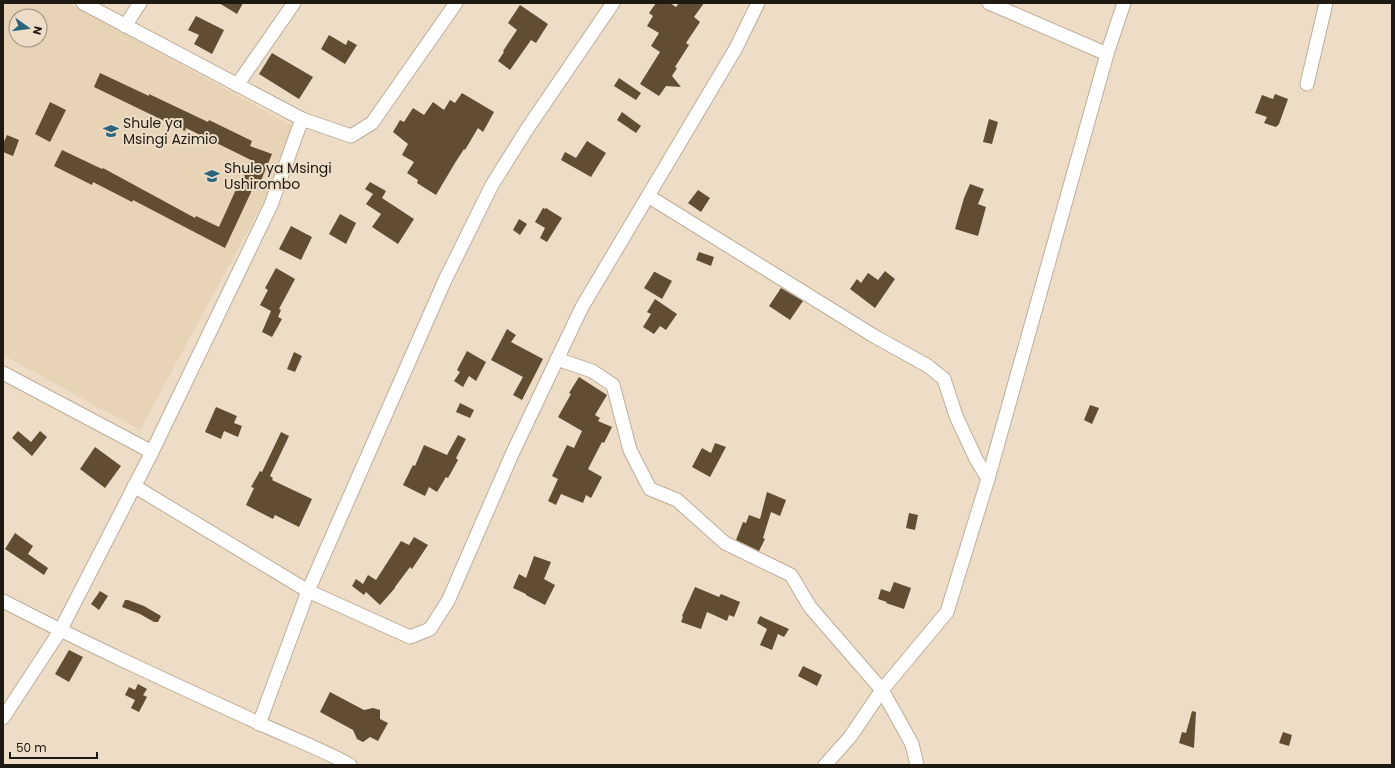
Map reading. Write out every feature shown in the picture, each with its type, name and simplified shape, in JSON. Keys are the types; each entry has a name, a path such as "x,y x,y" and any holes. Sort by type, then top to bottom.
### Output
{"street":[{"path":"83,3 302,119 351,136 372,123 456,3"},
{"path":"125,26 140,3"},
{"path":"237,85 294,3"},
{"path":"259,724 308,591 445,280 492,185 527,129 613,3"},
{"path":"134,486 308,591 410,637 430,628 448,601 510,459 582,307 736,48 758,3"},
{"path":"989,3 1107,54"},
{"path":"824,765 850,737 882,690 947,612 988,480 1107,54 1124,3"},
{"path":"1307,84 1326,3"},
{"path":"3,718 60,630 152,452 270,205 302,119"},
{"path":"648,196 874,336 928,366 944,379 956,416 976,459 988,480"},
{"path":"558,359 592,371 612,385 630,450 650,489 677,500 725,543 791,575 810,607 882,690 912,744 917,765"},
{"path":"3,373 152,452"},
{"path":"3,600 60,630 259,724 325,752 350,765"},
{"path":"325,752 327,765"}],"shaded area":[{"path":"3,3 68,3 302,131 140,430 3,355"}],"building":[{"path":"219,3 243,3 237,14"},
{"path":"656,3 670,3 676,7 679,3 704,3 694,17 700,22 686,43 689,45 675,67 677,68 672,76 681,87 666,86 659,96 640,84 660,52 651,46 659,33 647,26 653,16 649,13"},
{"path":"520,5 548,24 536,43 531,40 510,70 498,61 517,30 508,23"},
{"path":"196,16 224,30 212,54 194,44 199,35 188,30"},
{"path":"329,35 346,45 348,40 357,45 345,64 321,49"},
{"path":"272,53 313,77 299,99 259,74"},
{"path":"100,73 208,122 209,120 252,141 250,146 272,154 257,190 253,188 225,248 133,200 132,202 93,182 92,185 54,166 62,150 102,169 103,168 195,218 196,216 219,227 238,185 240,186 251,160 186,128 185,131 94,87"},
{"path":"619,78 641,93 636,100 614,86"},
{"path":"462,93 494,112 483,132 478,128 436,195 417,183 418,180 407,173 414,162 402,155 408,144 393,132 400,120 404,122 413,108 424,115 433,102 444,110 450,100 455,103"},
{"path":"1275,94 1288,99 1279,124 1276,127 1264,123 1267,117 1255,113 1262,95 1273,99"},
{"path":"50,102 66,110 50,142 35,134"},
{"path":"622,112 641,126 636,133 617,120"},
{"path":"989,119 998,122 992,144 983,142"},
{"path":"7,135 19,140 13,156 3,152 3,144"},
{"path":"587,141 606,153 591,177 561,160 565,152 576,158"},
{"path":"370,182 386,191 382,198 414,219 398,244 372,227 381,214 366,204 373,194 365,189"},
{"path":"970,184 984,189 978,204 986,207 978,236 955,229 964,198"},
{"path":"698,190 710,198 701,212 688,203"},
{"path":"543,208 546,208 562,218 547,242 540,238 545,228 535,222"},
{"path":"340,214 356,223 346,244 329,234"},
{"path":"519,219 527,224 520,235 513,230"},
{"path":"291,226 312,237 301,260 279,249"},
{"path":"699,252 714,257 711,266 696,260"},
{"path":"276,268 295,279 279,309 281,310 278,317 282,319 272,337 262,332 271,311 260,305 268,290 265,288"},
{"path":"885,271 895,279 875,308 850,289 857,279 861,283 868,273 878,280"},
{"path":"654,272 672,281 662,299 644,288"},
{"path":"781,288 803,301 790,320 769,306"},
{"path":"655,299 677,314 666,330 660,326 654,334 643,327 651,314 647,312"},
{"path":"507,329 516,335 511,342 543,359 522,400 513,395 523,377 491,360"},
{"path":"467,351 486,362 476,381 469,376 463,387 454,381 460,372 457,370"},
{"path":"294,352 302,356 295,372 287,369"},
{"path":"579,377 607,395 595,415 600,418 598,421 612,427 604,443 602,442 588,469 602,477 591,498 586,495 583,503 561,494 556,505 548,501 558,479 552,476 567,445 574,448 582,431 558,417 571,394 569,393"},
{"path":"460,403 474,410 470,418 456,412"},
{"path":"1090,405 1099,408 1092,424 1084,420"},
{"path":"216,407 237,416 234,423 242,426 238,437 224,431 221,439 205,432"},
{"path":"18,431 31,442 40,431 47,437 32,456 12,438"},
{"path":"281,432 289,436 270,476 273,478 272,480 312,499 299,527 275,515 273,519 246,505 254,488 251,487 260,471 262,472"},
{"path":"458,435 466,439 456,458 458,460 448,478 446,477 437,492 429,487 425,496 403,485 413,465 415,466 424,445 447,455"},
{"path":"715,443 726,447 710,477 692,467 702,448 711,453"},
{"path":"95,447 121,466 105,488 80,469"},
{"path":"767,492 786,500 780,516 771,512 763,538 765,539 759,551 736,540 743,522 746,523 749,515 760,519"},
{"path":"909,513 918,515 915,530 906,528"},
{"path":"15,533 33,546 28,554 48,568 44,575 5,549"},
{"path":"414,537 428,545 412,569 410,567 395,588 380,605 366,592 364,595 352,586 356,579 363,584 368,575 376,580 401,541 409,545"},
{"path":"534,556 551,562 544,579 555,585 545,605 513,588 519,574 526,578"},
{"path":"894,582 911,588 904,609 878,599 881,589 890,592"},
{"path":"695,587 719,597 721,594 740,602 734,617 729,615 727,621 707,612 701,629 681,622 682,616"},
{"path":"100,591 108,596 99,610 91,604"},
{"path":"125,600 144,606 161,616 158,622 154,622 140,614 122,607"},
{"path":"760,616 789,629 784,637 778,634 772,650 760,645 767,629 757,623"},
{"path":"69,650 83,657 69,682 55,674"},
{"path":"803,666 822,675 817,686 798,676"},
{"path":"138,684 147,689 143,695 147,697 139,712 131,708 135,700 125,695 129,687 135,690"},
{"path":"330,692 364,710 373,708 380,710 380,719 388,723 378,741 370,737 363,742 357,739 353,730 320,712"},
{"path":"1192,711 1196,712 1194,748 1179,743 1182,732 1186,733"},
{"path":"1283,732 1292,735 1289,746 1279,743"}],"place":[{"name":"Shule ya Msingi Azimio","path":"111,131"},
{"name":"Shule ya Msingi Ushirombo","path":"212,176"}]}
